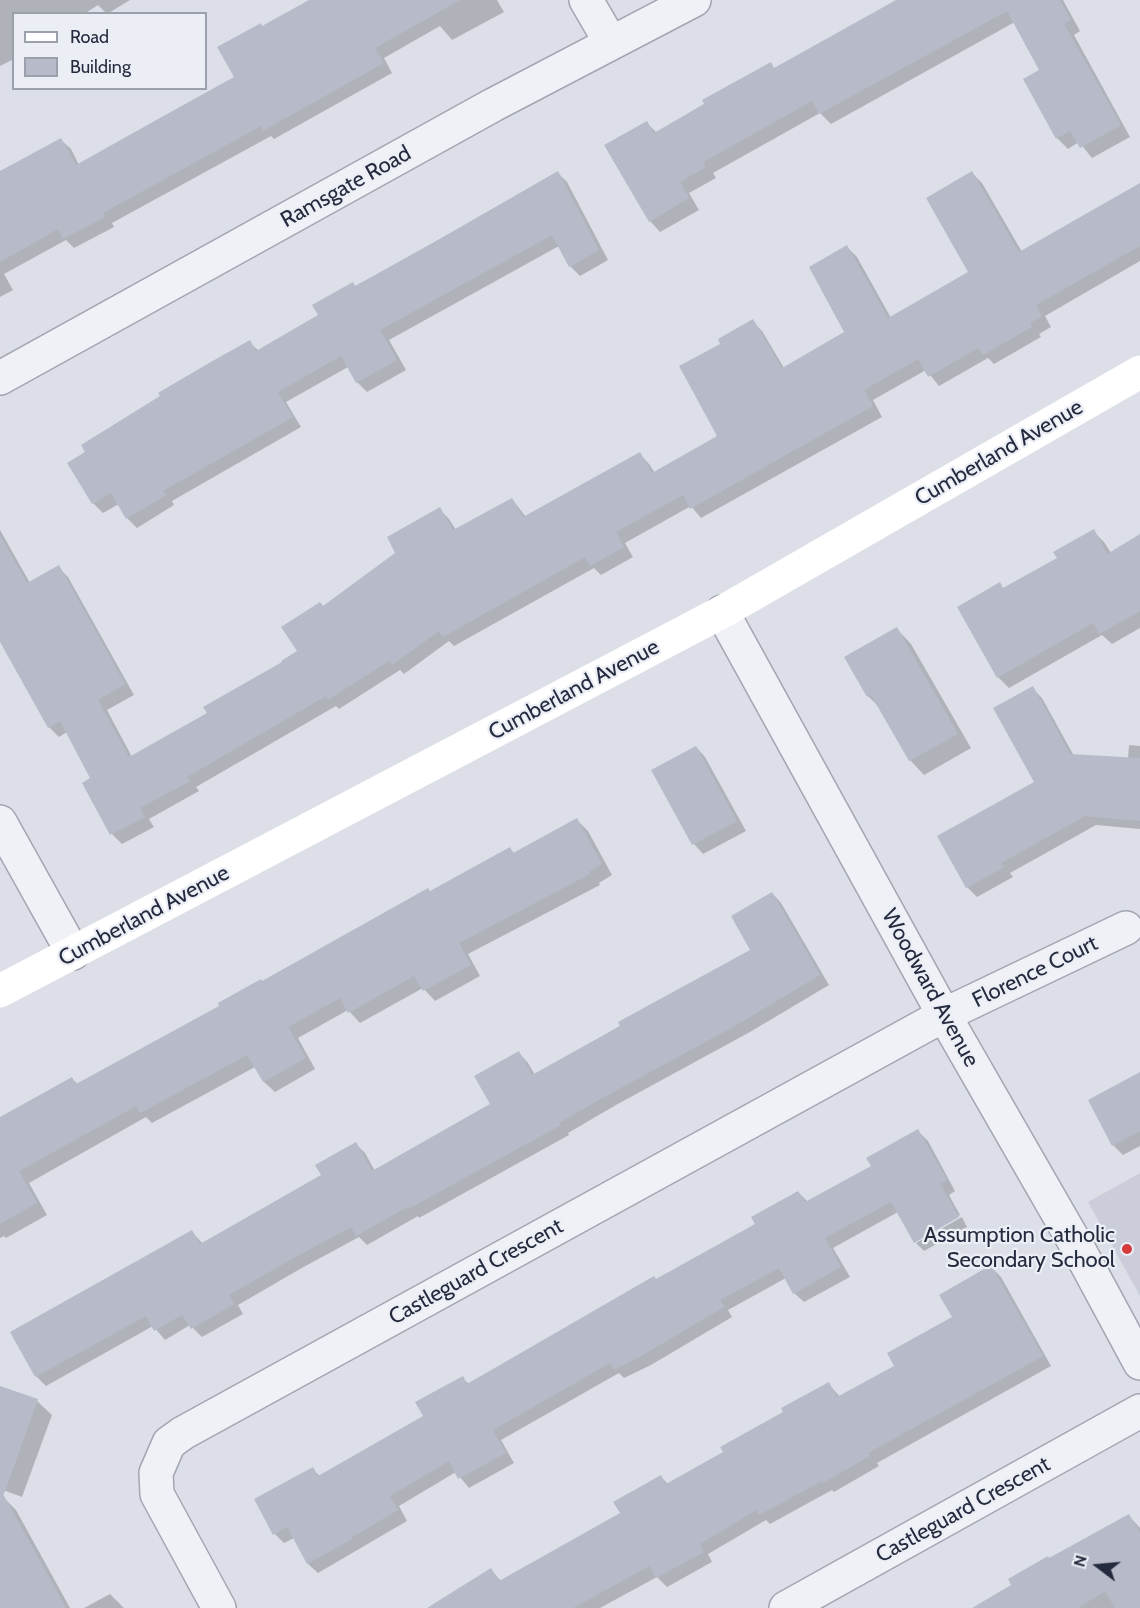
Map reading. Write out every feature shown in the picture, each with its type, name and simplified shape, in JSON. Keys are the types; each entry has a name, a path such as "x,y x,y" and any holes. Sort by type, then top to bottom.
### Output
{"street":[{"path":"586,0 611,43"},
{"name":"Ramsgate Road","path":"0,378 483,111 694,0"},
{"name":"Cumberland Avenue","path":"0,991 722,612 1140,372"},
{"name":"Woodward Avenue","path":"722,612 944,1015 1078,1248 1140,1363"},
{"path":"0,822 73,953"},
{"name":"Florence Court","path":"944,1015 1126,928"},
{"name":"Castleguard Crescent","path":"219,1608 157,1494 156,1473 169,1443 194,1427 944,1015"},
{"name":"Castleguard Crescent","path":"786,1608 1140,1411"}],"shaded area":[{"name":"Assumption Catholic Secondary School","path":"1140,1173 1140,1296 1088,1202"}],"building":[{"path":"309,0 460,0 375,48 384,63 263,131 261,126 103,213 105,217 63,239 58,229 0,262 0,171 61,138 76,165 234,77 217,47"},
{"path":"896,0 1060,0 1071,20 1064,24 1121,125 1080,148 1070,131 1056,139 1023,79 1039,70 1007,11 819,114 812,101 703,162 706,167 680,182 689,198 649,222 604,145 647,121 654,133 704,104 702,100 771,62 774,68"},
{"path":"558,171 599,250 569,267 552,235 380,330 397,360 356,383 341,356 278,392 293,417 163,491 166,495 126,519 111,493 92,504 67,463 85,452 81,445 160,396 158,393 209,363 250,340 256,351 318,315 312,305 353,282 355,286"},
{"path":"972,171 1019,252 1140,183 1140,246 1036,305 1042,316 1030,323 1032,327 983,355 978,348 928,377 918,359 864,390 873,406 690,509 683,495 616,532 624,547 590,566 585,557 443,637 439,631 392,665 390,660 328,700 326,696 187,777 190,781 140,808 145,817 110,835 82,783 90,778 60,721 48,728 0,642 0,535 27,583 59,565 125,684 98,700 129,757 207,713 203,707 297,651 281,627 320,602 323,606 395,553 387,537 440,507 453,530 512,498 523,517 640,452 652,473 717,436 679,366 720,344 718,339 753,319 782,368 844,332 809,267 847,245 888,318 968,272 926,198"},
{"path":"1094,529 1107,554 1140,534 1140,611 1099,634 1093,623 997,678 957,607 1000,582 1003,588 1057,558 1053,552"},
{"path":"897,627 958,734 909,761 871,695 867,697 844,657"},
{"path":"1033,686 1070,754 1140,758 1140,821 1085,816 1001,863 1004,867 966,888 937,836 1034,782 993,708"},
{"path":"696,746 737,821 692,845 651,770"},
{"path":"577,818 602,864 589,872 590,874 459,943 471,965 423,991 414,976 348,1013 340,998 288,1027 306,1058 263,1082 247,1055 140,1113 136,1106 19,1171 37,1203 0,1224 0,1117 72,1077 76,1084 428,888 430,891 510,847 513,853"},
{"path":"772,892 820,975 740,1023 559,1123 561,1125 408,1209 407,1207 356,1236 351,1227 290,1260 229,1295 234,1304 191,1329 182,1315 154,1331 146,1316 35,1377 10,1332 192,1230 200,1244 321,1175 315,1165 356,1142 372,1171 490,1104 474,1076 519,1051 532,1075 620,1026 618,1022 750,950 731,916"},
{"path":"1140,1072 1140,1131 1112,1146 1088,1100"},
{"path":"918,1129 947,1180 940,1184 959,1217 914,1243 891,1202 825,1238 841,1267 793,1294 779,1268 720,1300 724,1307 641,1356 614,1370 610,1363 493,1430 506,1453 458,1479 449,1461 390,1496 398,1510 307,1564 287,1527 273,1535 254,1499 313,1467 318,1476 423,1416 415,1402 463,1376 467,1384 654,1276 656,1279 755,1224 751,1217 798,1191 805,1202 871,1166 866,1158"},
{"path":"991,1265 1043,1356 868,1453 870,1456 823,1483 822,1481 759,1515 756,1510 700,1544 704,1552 656,1578 649,1566 573,1608 427,1608 491,1568 499,1581 620,1513 613,1502 661,1475 666,1484 723,1452 720,1447 783,1412 781,1408 829,1382 837,1397 894,1366 887,1353 952,1317 939,1295"},
{"path":"0,1386 38,1399 3,1494 66,1608 0,1608"},
{"path":"1129,1514 1140,1533 1140,1608 1115,1608 1105,1591 1078,1608 972,1608 1011,1585 1008,1579"}],"place":[{"name":"Assumption Catholic Secondary School","path":"1127,1249"}]}
